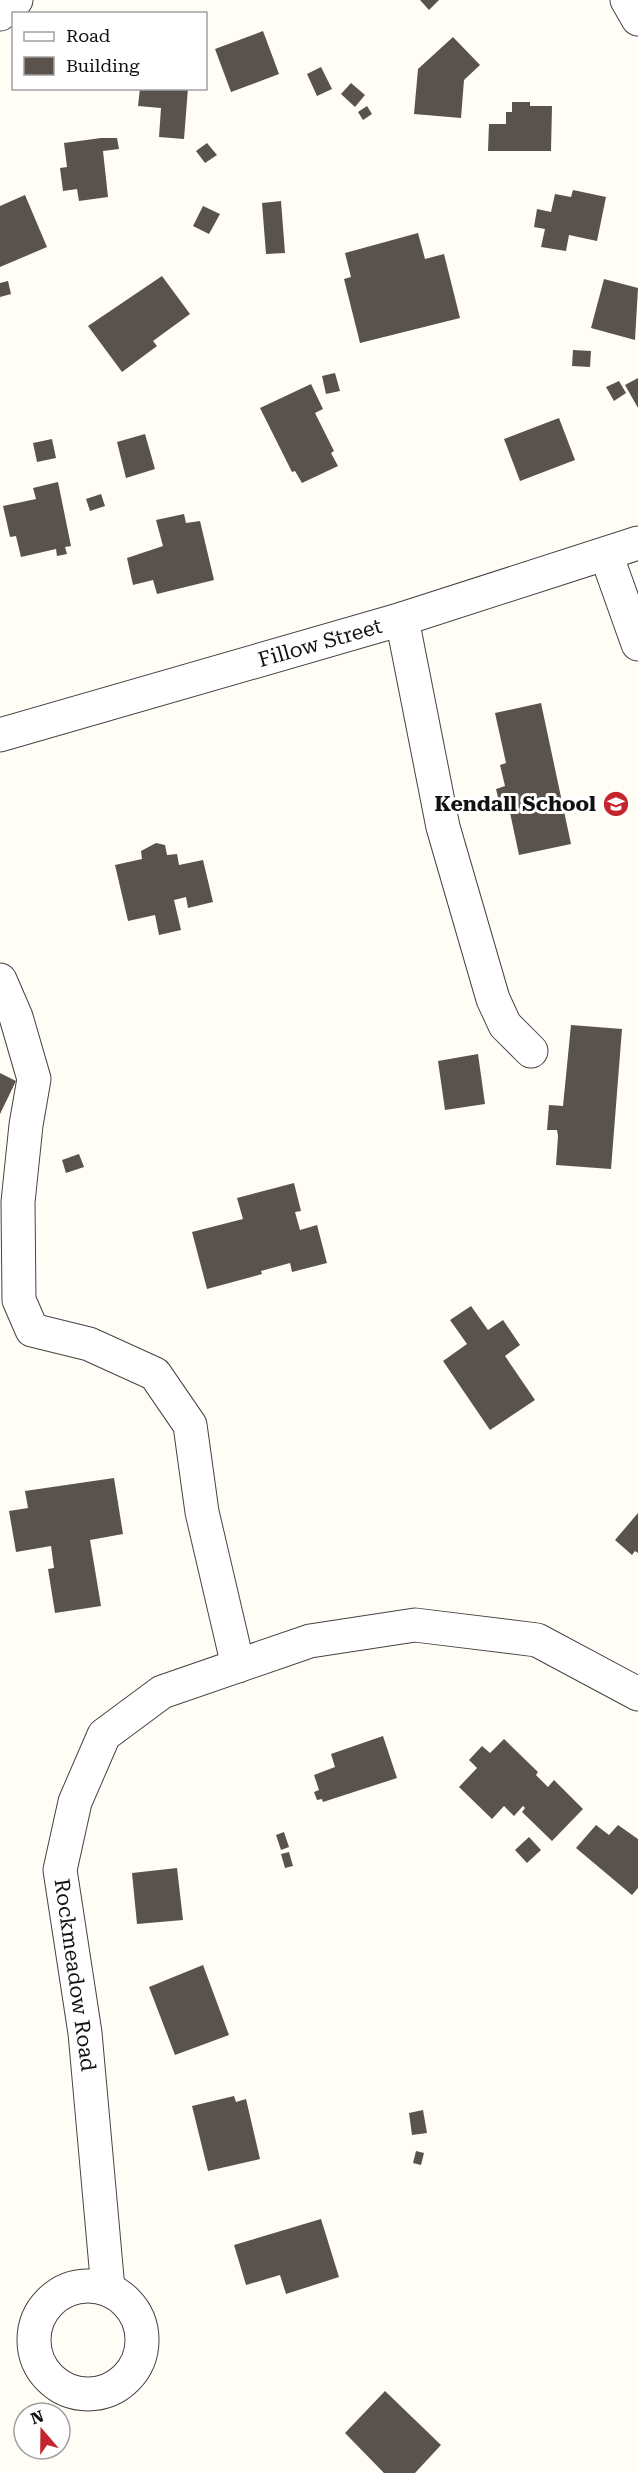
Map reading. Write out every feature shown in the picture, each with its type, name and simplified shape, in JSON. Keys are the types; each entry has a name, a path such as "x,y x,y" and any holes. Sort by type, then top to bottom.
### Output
{"street":[{"path":"0,14 16,0"},
{"path":"627,0 638,19"},
{"name":"Fillow Street","path":"0,735 402,619 638,543"},
{"path":"606,554 638,644"},
{"path":"402,619 443,827 493,999 505,1025 531,1051"},
{"path":"0,980 16,1017 34,1079 26,1125 10,1306 32,1330 89,1344 155,1374 190,1425 202,1512 238,1666"},
{"name":"Rockmeadow Road","path":"108,2289 85,2033 60,1870 75,1802 104,1735 162,1692 310,1641 415,1625 537,1640 638,1694"}],"building":[{"path":"420,0 439,0 429,10"},
{"path":"263,31 279,74 231,92 215,49"},
{"path":"453,37 480,65 464,80 461,118 414,114 418,69"},
{"path":"321,67 332,89 317,96 307,74"},
{"path":"351,83 365,95 355,107 341,94"},
{"path":"140,90 188,90 184,139 159,137 161,108 138,106"},
{"path":"512,102 530,102 530,106 552,106 551,151 488,151 489,124 506,124 506,112 512,112"},
{"path":"367,106 372,114 363,120 358,112"},
{"path":"117,138 119,149 103,151 108,197 79,201 77,189 63,191 60,168 67,167 64,143"},
{"path":"207,143 217,155 205,163 196,151"},
{"path":"573,190 606,197 597,241 569,235 566,251 541,247 545,229 534,227 537,209 551,212 555,194 571,197"},
{"path":"25,195 47,247 0,267 0,206"},
{"path":"281,201 285,253 266,254 262,203"},
{"path":"203,206 220,214 209,234 193,226"},
{"path":"418,233 425,259 444,254 460,318 360,343 344,279 351,277 345,253"},
{"path":"162,276 190,314 153,341 157,346 122,372 88,326"},
{"path":"604,279 638,288 635,340 591,328"},
{"path":"8,281 11,294 0,297 0,283"},
{"path":"573,350 591,351 590,367 572,366"},
{"path":"335,373 340,391 326,394 322,376"},
{"path":"638,378 638,408 625,385"},
{"path":"619,381 626,393 614,401 606,387"},
{"path":"311,384 323,409 315,413 334,451 331,453 338,466 302,483 295,471 292,472 260,408"},
{"path":"559,418 575,460 520,481 504,439"},
{"path":"145,434 155,469 126,478 117,442"},
{"path":"52,439 56,458 37,462 33,443"},
{"path":"58,482 71,546 65,547 67,554 57,556 56,549 21,557 16,536 10,537 3,506 36,499 33,488"},
{"path":"101,494 105,506 90,511 86,499"},
{"path":"184,514 186,523 200,521 214,580 157,594 153,580 133,585 127,558 163,546 156,520"},
{"path":"541,703 571,844 519,855 509,808 501,810 496,789 505,786 500,765 506,763 495,713"},
{"path":"156,843 165,845 167,855 177,854 179,865 203,860 213,902 188,908 186,897 174,900 181,930 159,935 155,915 128,921 115,865 142,859 141,851"},
{"path":"571,1025 622,1029 611,1169 556,1165 558,1136 557,1130 547,1130 549,1105 563,1106"},
{"path":"478,1054 485,1104 445,1110 438,1061"},
{"path":"0,1073 16,1081 0,1114"},
{"path":"79,1154 84,1167 66,1173 62,1160"},
{"path":"294,1183 301,1211 295,1212 300,1230 317,1225 327,1263 292,1272 290,1263 261,1271 262,1274 207,1289 192,1232 243,1219 237,1198"},
{"path":"471,1306 488,1330 503,1320 520,1345 505,1356 535,1400 490,1430 443,1361 467,1344 450,1320"},
{"path":"114,1478 123,1534 90,1540 101,1606 55,1613 48,1569 54,1568 51,1546 16,1552 9,1511 28,1508 25,1491"},
{"path":"638,1513 638,1553 635,1551 632,1555 615,1540"},
{"path":"383,1736 397,1778 323,1802 322,1799 317,1800 314,1792 319,1790 314,1775 335,1767 331,1754"},
{"path":"504,1739 538,1772 536,1775 548,1787 554,1780 583,1809 552,1841 522,1812 525,1808 523,1806 514,1816 504,1806 492,1819 459,1787 477,1768 469,1760 482,1746 490,1753"},
{"path":"596,1825 609,1835 618,1825 638,1839 638,1888 632,1895 576,1848"},
{"path":"284,1832 289,1847 281,1850 276,1835"},
{"path":"529,1837 541,1850 527,1863 515,1850"},
{"path":"289,1852 293,1866 285,1868 281,1854"},
{"path":"177,1868 183,1920 137,1924 132,1873"},
{"path":"203,1965 229,2035 175,2055 149,1987"},
{"path":"234,2096 236,2102 246,2099 260,2159 208,2171 192,2106"},
{"path":"423,2110 427,2133 412,2135 409,2113"},
{"path":"416,2151 424,2153 421,2165 413,2163"},
{"path":"321,2219 339,2277 286,2294 280,2275 246,2285 234,2245"},
{"path":"385,2391 441,2445 415,2473 384,2473 345,2433"}],"place":[{"name":"Kendall School","path":"616,804"}]}
